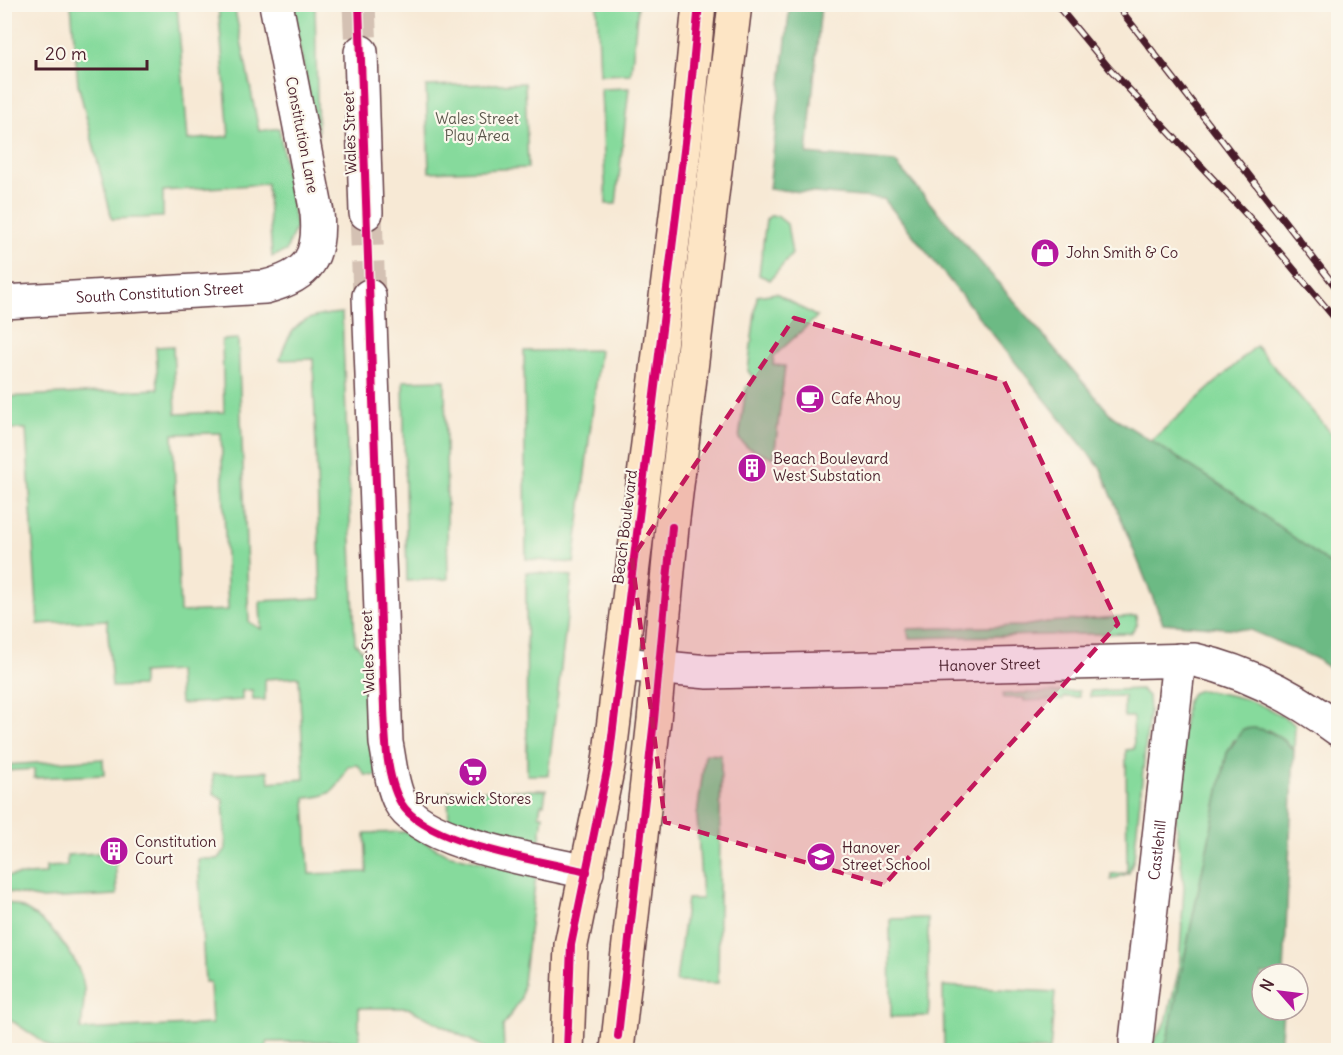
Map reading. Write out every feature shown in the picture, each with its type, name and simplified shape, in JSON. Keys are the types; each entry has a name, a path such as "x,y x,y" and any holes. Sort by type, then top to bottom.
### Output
{"street":[{"name":"Constitution Lane","path":"276,4 317,213 319,235 310,264"},
{"name":"Beach Boulevard","path":"567,1050 571,945 609,760 687,129 699,4"},
{"path":"617,1050 660,668 672,527 735,4"},
{"name":"Wales Street","path":"361,52 366,213"},
{"name":"South Constitution Street","path":"4,302 265,287 284,282 310,264"},
{"name":"Wales Street","path":"369,296 386,743 400,802 411,817 444,836 587,872"},
{"name":"Hanover Street","path":"622,664 708,672 1179,660 1203,662 1246,675 1287,696 1338,729"},
{"name":"Castlehill","path":"1136,1041 1179,660"}],"highlighted area":[{"path":"794,318 1004,381 1118,624 884,885 665,822 632,558"}],"green space":[{"path":"71,5 177,5 188,140 229,136 218,5 234,5 259,131 279,128 296,227 286,251 272,257 267,184 163,191 163,217 112,219 78,84"},
{"path":"291,5 315,5 318,140"},
{"path":"597,5 638,5 631,74 600,75"},
{"path":"790,5 821,5 807,154 895,162 1112,416 1233,493 1338,570 1338,675 1315,658 1250,630 1163,623 1101,469 884,199 769,189"},
{"name":"Wales Street Play Area","path":"525,83 528,168 429,172 426,86"},
{"path":"629,88 616,204 606,204 601,89"},
{"path":"770,216 777,216 787,224 792,254 770,280 759,275 766,220"},
{"path":"776,293 817,317 774,356 773,365 785,366 774,458 747,447 739,439 746,388 755,380 748,371 757,296"},
{"path":"342,313 355,643 375,665 377,776 365,775 358,765 348,766 333,791 322,796 305,798 309,874 367,872 365,833 406,832 447,854 536,875 521,999 503,1026 504,1050 489,1050 408,1008 359,1008 359,1041 267,1042 266,1050 55,1050 5,1016 4,902 17,905 43,922 66,947 75,961 84,988 81,1030 212,1024 210,982 205,982 198,859 218,859 226,849 223,800 214,794 213,774 268,771 269,782 304,779 299,677 265,679 265,700 253,700 252,690 242,691 242,700 180,704 178,671 142,673 142,686 112,687 107,620 38,624 26,429 5,429 5,397 158,389 156,347 173,346 176,414 224,412 222,340 238,339 249,622 261,629 260,601 321,598 313,359 280,360 294,329 309,319","holes":["221,433 228,610 180,612 173,434"]},
{"path":"1256,346 1338,441 1338,570 1233,493 1151,441"},
{"path":"600,350 574,563 526,559 524,351"},
{"path":"445,380 448,579 407,581 403,381"},
{"path":"526,572 572,576 548,775 527,775"},
{"path":"1136,616 1137,624 1131,633 909,638 907,629 1023,626 1047,622"},
{"path":"1141,689 1148,696 1149,711 1134,858 1129,873 1111,880 1111,874 1127,873 1126,750 1134,749 1133,717 1124,717 1124,696 1090,697 1090,691"},
{"path":"1200,690 1250,701 1295,724 1294,750 1282,738 1268,730 1234,740 1227,753 1167,1041 1158,1050 1148,1050 1166,1022 1179,969 1184,887 1173,795 1187,701 1192,693"},
{"path":"1079,691 1079,697 1064,697 1063,700 1024,701 1024,698 1003,698 1003,694"},
{"path":"1254,728 1276,735 1294,750 1285,962 1250,962 1250,1022 1282,1022 1280,1050 1158,1050 1167,1041 1227,753 1243,729"},
{"path":"705,754 721,755 718,983 676,982 687,899 702,899 697,816"},
{"path":"103,759 104,775 34,778 34,769 5,771 5,765"},
{"path":"546,790 544,804 541,804 539,815 543,815 540,839 526,843 449,824 448,791"},
{"path":"115,852 117,895 42,899 5,891 5,876 46,874 46,867 67,866 67,855"},
{"path":"928,918 929,1016 891,1017 890,919"},
{"path":"943,986 1055,992 1050,1050 944,1050"}],"tunnel":[{"path":"359,4 361,52"},
{"path":"366,213 369,296"}],"railway":[{"path":"1056,4 1109,68 1261,230 1338,322"},
{"path":"1116,4 1338,290"}],"cycle path":[{"path":"359,4 384,711 391,776 401,803 414,818 434,830 486,849 587,872"},
{"path":"567,1050 571,945 609,761 688,118 699,4"},
{"path":"618,1036 654,720 672,527"}],"place":[{"name":"John Smith & Co","path":"1045,253"},
{"name":"Cafe Ahoy","path":"810,399"},
{"name":"Beach Boulevard West Substation","path":"752,468"},
{"name":"Brunswick Stores","path":"473,772"},
{"name":"Constitution Court","path":"114,851"},
{"name":"Hanover Street School","path":"821,857"}]}
